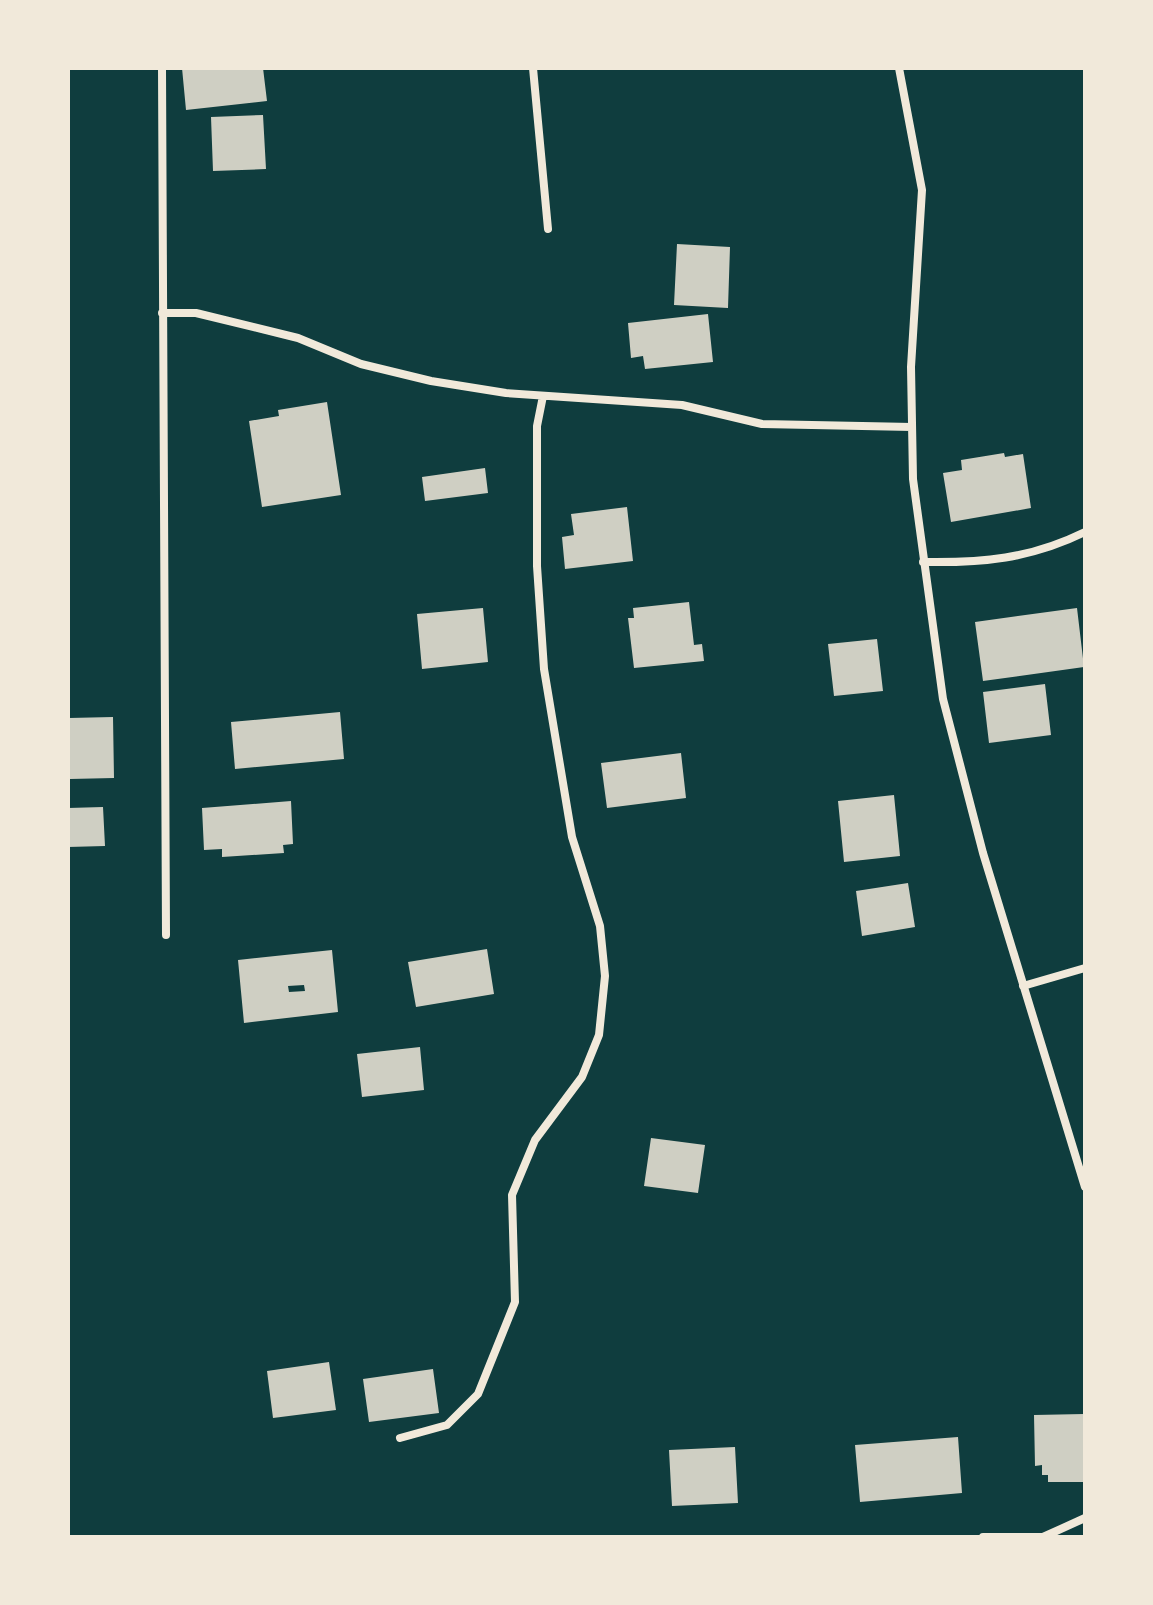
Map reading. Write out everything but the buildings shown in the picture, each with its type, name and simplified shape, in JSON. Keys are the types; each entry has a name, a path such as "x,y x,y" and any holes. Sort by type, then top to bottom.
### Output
{"street":[{"path":"162,68 166,935"},
{"path":"533,68 548,229"},
{"path":"899,68 922,190 911,367 913,479 943,699 983,853 1085,1187"},
{"path":"162,313 196,313 298,338 361,364 431,381 543,396 682,405 762,424 912,427"},
{"path":"400,1438 447,1425 478,1394 515,1302 512,1195 535,1140 582,1077 599,1035 605,976 600,926 572,837 544,669 537,566 537,426 543,396"},
{"path":"923,562 989,563 1067,541 1085,532"},
{"path":"1023,986 1085,968"},
{"path":"983,1537 1043,1537 1085,1518"}]}
